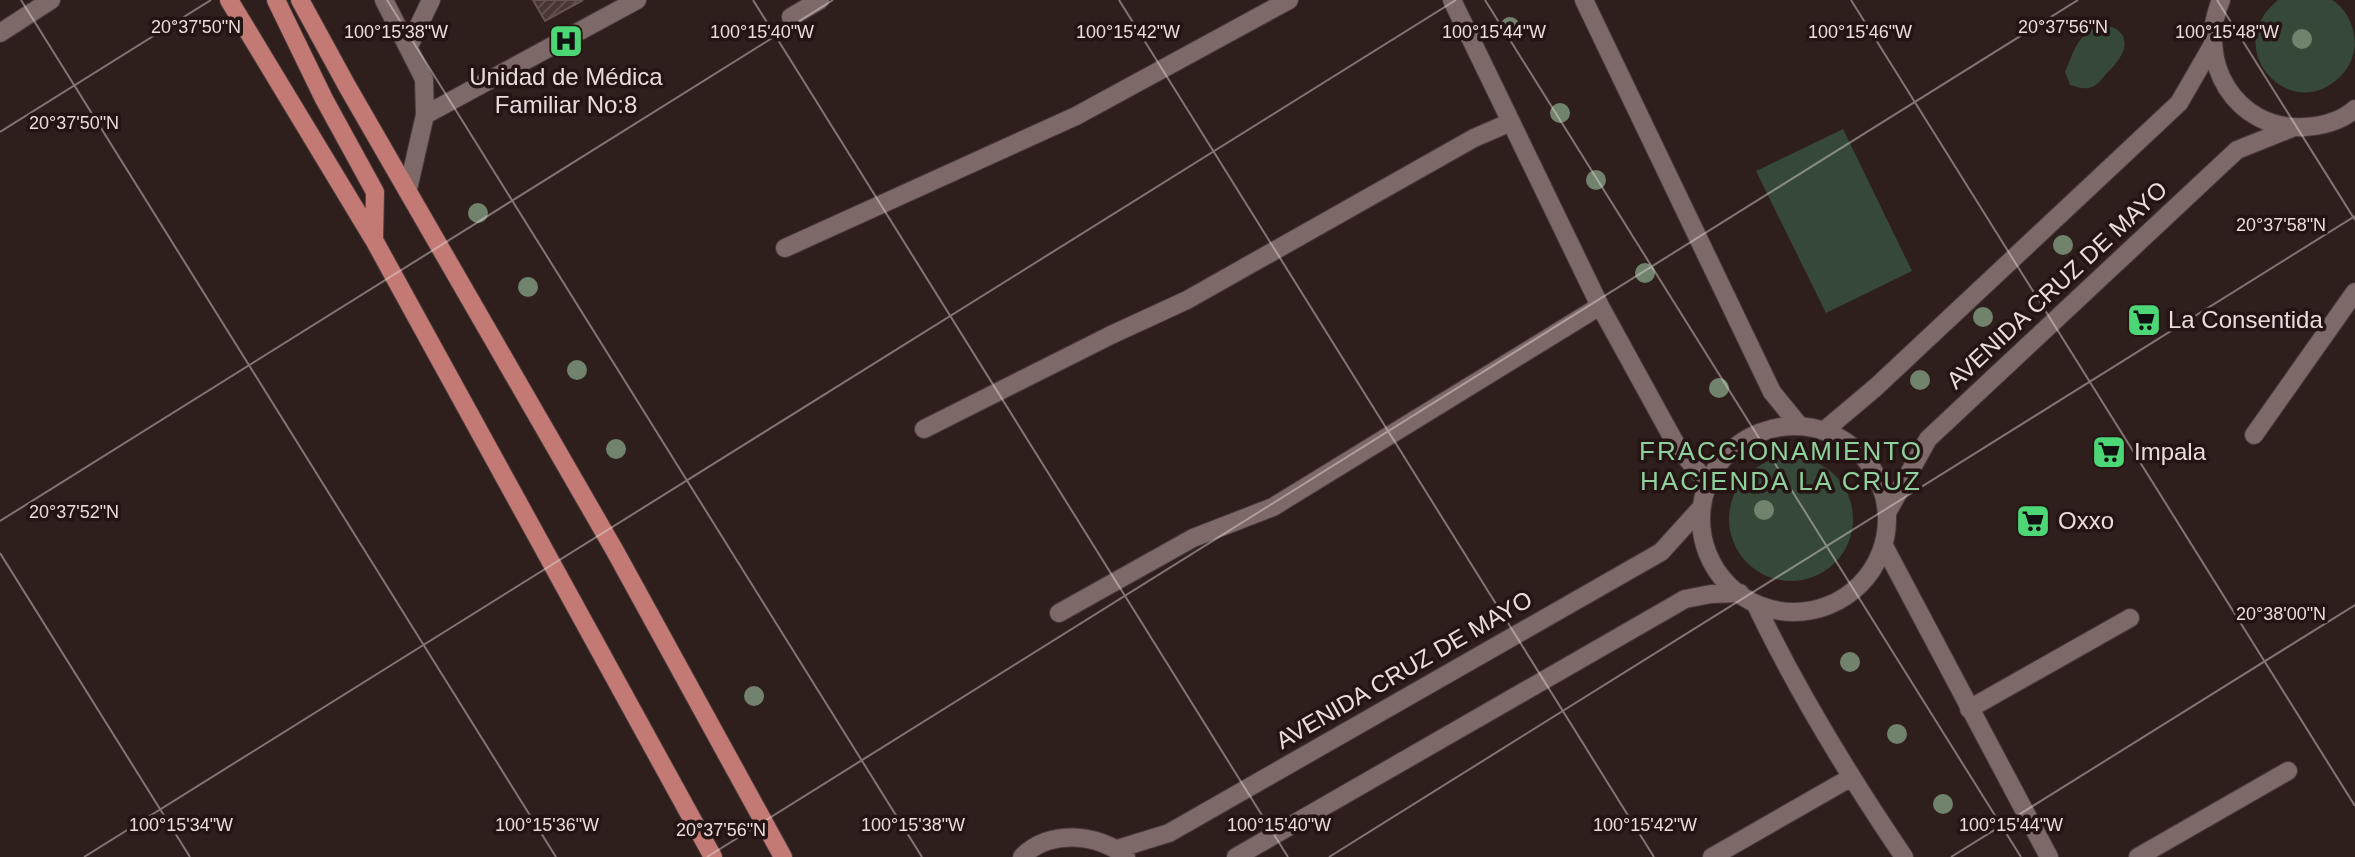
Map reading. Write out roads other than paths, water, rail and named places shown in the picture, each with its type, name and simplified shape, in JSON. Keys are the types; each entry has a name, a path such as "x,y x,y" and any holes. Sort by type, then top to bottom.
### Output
{"main road":[{"path":"229,0 374,240 713,857"},
{"path":"276,0 324,99 375,192 374,240"},
{"path":"300,0 615,551 783,857"}],"street":[{"path":"0,33 51,0"},
{"path":"384,0 424,79 425,116 408,189"},
{"path":"409,46 432,0"},
{"path":"425,116 637,0"},
{"path":"791,17 820,0"},
{"path":"785,248 1076,116 1289,0"},
{"path":"1452,0 1600,306 1678,448 1707,482"},
{"path":"1584,0 1772,392 1797,424"},
{"path":"2221,0 2215,15 2211,46 2218,73 2234,100 2259,119 2291,128 2323,126 2355,109"},
{"name":"AVENIDA CRUZ DE MAYO","path":"1825,430 1875,387 2179,103 2211,46"},
{"path":"924,429 1187,300 1474,138 1511,122"},
{"name":"AVENIDA CRUZ DE MAYO","path":"1888,511 1928,439 2237,150 2291,128"},
{"path":"2254,435 2355,292"},
{"path":"1059,613 1193,538 1273,507 1600,306"},
{"path":"1797,424 1825,430 1856,448 1879,477 1888,511 1884,546 1867,578 1845,598 1816,610 1786,612 1756,605 1724,582 1704,548 1700,509 1707,482 1722,458 1744,439 1769,428 1797,424"},
{"name":"AVENIDA CRUZ DE MAYO","path":"1122,853 1169,833 1661,552 1700,509"},
{"path":"1884,546 2049,857"},
{"path":"1236,857 1685,599 1711,594 1740,593"},
{"path":"1756,605 1774,643 1850,778 1904,857"},
{"path":"1969,709 2130,618"},
{"path":"2138,857 2288,771"},
{"path":"1712,857 1850,778"},
{"path":"1021,857 1027,851 1056,838 1088,838 1122,853"}],"place":[{"name":"Unidad de Médica Familiar No:8","path":"566,41"},
{"name":"La Consentida","path":"2144,320"},
{"name":"Impala","path":"2109,452"},
{"name":"Oxxo","path":"2033,521"}],"district":[{"name":"FRACCIONAMIENTO HACIENDA LA CRUZ","path":"1781,466"}]}
